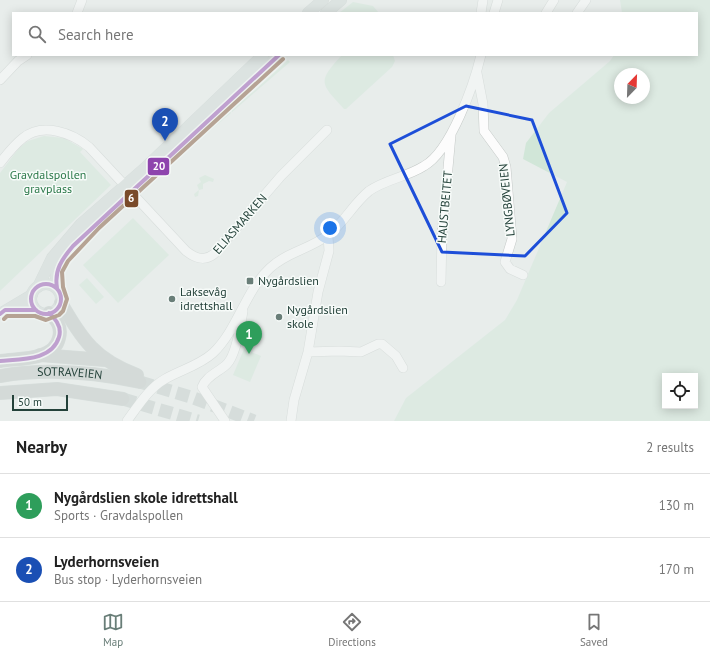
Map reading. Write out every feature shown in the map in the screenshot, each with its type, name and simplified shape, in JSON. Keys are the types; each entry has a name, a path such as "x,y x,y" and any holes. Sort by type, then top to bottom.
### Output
{"highway":[{"path":"60,303 79,334 106,360"},
{"path":"40,355 52,350 60,336 60,327 50,313"},
{"path":"0,361 40,355 106,360"},
{"name":"SOTRAVEIEN","path":"0,376 36,372 65,372 139,379 115,367 106,360"},
{"name":"SOTRAVEIEN","path":"2,393 57,389 123,398"}],"main road":[{"path":"309,12 323,0"},
{"path":"327,12 341,0"},
{"path":"2,312 36,310 42,313 50,313 55,311 60,303 60,293 57,288 56,272 63,256 127,189 262,56"},
{"path":"36,310 32,303 35,291 52,258 66,240 127,189 278,56"},
{"path":"2,312 48,284 57,288"}],"street":[{"path":"77,12 82,0"},
{"path":"481,12 483,0"},
{"path":"494,12 498,0"},
{"path":"547,12 554,0"},
{"path":"578,12 586,0"},
{"path":"0,80 18,61 26,56"},
{"name":"LYNGBØVEIEN","path":"127,421 156,385 202,361 213,353 229,331 260,278 274,264 290,254 328,236 358,201 371,190 385,182 426,165 441,149 451,132 470,93 481,56"},
{"name":"LYNGBØVEIEN","path":"477,72 483,104 484,131 503,157 506,167 512,239 505,262 510,269 523,275"},
{"name":"ELIASMARKEN","path":"0,163 24,137 40,131 63,132 79,139 186,251 198,258 209,258 281,176 327,130"},
{"name":"HAUSTBEITET","path":"441,282 442,234 451,132"},
{"path":"291,421 294,400 308,352 318,292 329,251 328,236"},
{"path":"225,421 202,387 208,379 228,363 235,347 244,304"},
{"path":"308,352 361,352 378,344 382,344 396,356 403,368"}],"highlighted area":[{"path":"466,106 532,120 567,213 525,256 442,252 390,144"}],"green space":[{"path":"620,0 710,0 710,421 394,421 406,398 505,320 517,300 567,182 523,159 526,143 549,113 610,61 613,56 698,56 698,12 622,12"},
{"path":"353,2 373,6 378,12 340,12"},
{"path":"341,56 393,56 395,61 392,67 346,109 344,109 326,88 325,77"},
{"path":"288,60 290,62 232,112 230,107 253,92"},
{"path":"229,109 231,113 194,144 193,142"},
{"name":"Gravdalspollen gravplass","path":"44,136 64,138 83,149 80,152 111,185 0,291 0,173 19,148 28,141"},
{"path":"205,175 214,179 213,182 209,181 203,184 203,189 199,190 197,185 201,182 199,178"},
{"path":"199,190 198,196 195,197 194,194"},
{"path":"133,218 169,255 118,303 83,265"},
{"path":"87,278 104,297 96,304 79,285"},
{"path":"244,349 261,356 250,382 233,375"}],"tunnel":[{"path":"140,382 191,397 254,421"},
{"path":"123,399 198,421"}],"transit line":[{"name":"20","path":"57,288 56,282 58,270 65,256 73,246 278,56"},
{"name":"6","path":"4,319 7,316 35,316 46,320 59,315 63,311 67,299 63,287 62,272 68,261 99,228 283,59"},
{"name":"20","path":"46,284 52,285 60,293 61,299 60,305 52,313 46,314 40,313 32,305 31,299 32,293 40,285 46,284"},
{"name":"20","path":"0,314 5,310 36,310"},
{"name":"20","path":"0,361 26,359 43,355 50,351 59,337 60,330 56,321 49,313"}],"place":[{"name":"Lyderhornsveien","path":"165,141"},
{"name":"Nygårdslien","path":"250,281"},
{"name":"Laksevåg idrettshall","path":"172,299"},
{"name":"Nygårdslien skole","path":"279,317"},
{"name":"Nygårdslien skole idrettshall","path":"249,354"}]}
